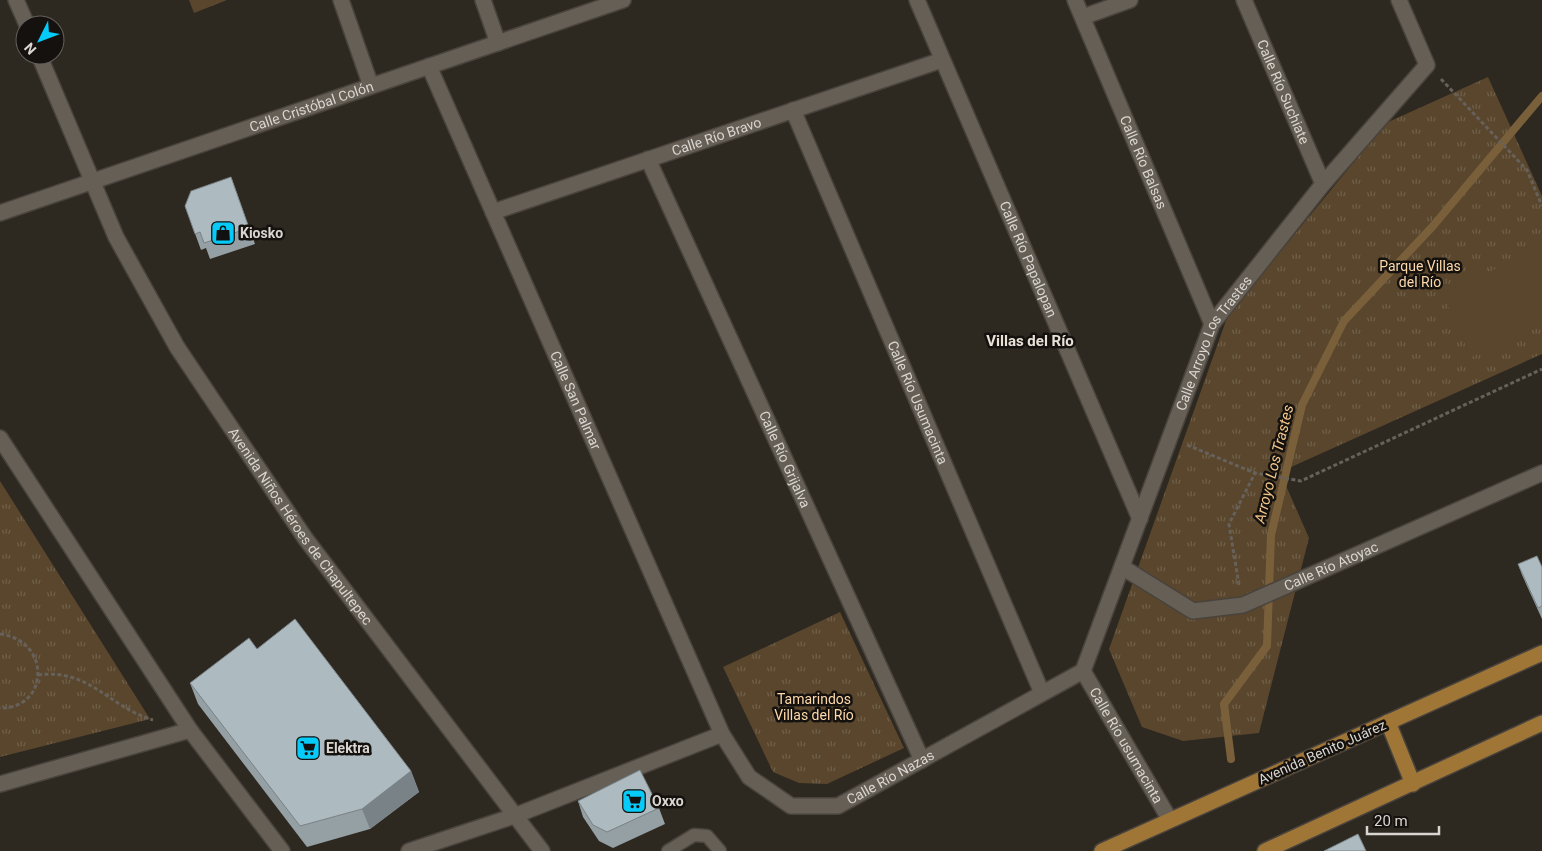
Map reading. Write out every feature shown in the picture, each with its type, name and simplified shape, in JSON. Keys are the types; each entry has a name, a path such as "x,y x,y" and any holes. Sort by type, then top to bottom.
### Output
{"main road":[{"name":"Avenida Benito Juárez","path":"1102,851 1542,653"},
{"path":"1388,722 1413,784"},
{"path":"1265,851 1542,723"}],"street":[{"path":"16,0 23,15"},
{"path":"341,0 371,86"},
{"path":"483,0 498,42"},
{"name":"Calle Cristóbal Colón","path":"0,213 621,0"},
{"name":"Calle Río Papalopan","path":"917,0 1140,519"},
{"name":"Calle Río Balsas","path":"1076,0 1212,324"},
{"path":"1083,17 1130,0"},
{"name":"Calle Río Suchiate","path":"1244,0 1323,184"},
{"path":"1399,0 1428,64"},
{"name":"Calle Río Bravo","path":"492,212 942,60"},
{"name":"Calle Arroyo Los Trastes","path":"1083,671 1212,324 1323,184 1428,64"},
{"name":"Avenida Niños Héroes de Chapultepec","path":"43,65 116,237 183,356 305,538 542,851"},
{"name":"Calle San Palmar","path":"429,66 722,734"},
{"name":"Calle Río Usumacinta","path":"794,110 1042,693"},
{"name":"Calle Río Grijalva","path":"648,159 922,760"},
{"path":"0,438 190,730 282,851"},
{"name":"Calle Río Atoyac","path":"1122,567 1193,611 1242,605 1542,472"},
{"name":"Calle Río Nazas","path":"722,734 749,777 791,806 838,806 1083,671"},
{"name":"Calle Río usumacinta","path":"1083,671 1170,820"},
{"path":"0,784 190,730"},
{"path":"409,851 514,816 722,734"}],"lane":[{"path":"668,851 694,835 707,836 720,851"}],"path":[{"path":"1428,64 1527,170 1542,206"},
{"path":"1170,438 1255,473 1301,481 1542,369"},
{"path":"1242,605 1229,524 1255,473"},
{"path":"0,634 18,639 32,651 37,662 38,675 35,687 28,697 18,704 0,708"},
{"path":"38,675 63,674 88,682 128,710 158,721"}],"green space":[{"path":"189,0 227,0 194,13"},
{"name":"Parque Villas del Río","path":"1488,77 1542,196 1542,354 1280,472 1309,538 1259,733 1183,741 1142,727 1109,649 1228,315 1386,123"},
{"path":"1542,248 1542,325 1471,357 1442,293"},
{"path":"0,481 150,719 0,757"},
{"name":"Tamarindos Villas del Río","path":"840,612 904,748 827,784 799,783 773,772 723,667"}],"building":[{"name":"Kiosko","path":"231,177 249,228 204,243 200,232 195,234 185,206 191,191"},
{"path":"1537,556 1542,567 1542,606 1538,608 1518,564"},
{"name":"Elektra","path":"295,619 411,771 362,809 300,826 190,683 249,638 257,649"},
{"path":"640,770 659,808 607,832 593,825 578,801"},
{"path":"1358,834 1366,851 1324,851"}],"waterway":[{"name":"Arroyo Los Trastes","path":"1231,759 1224,704 1267,646 1271,535 1302,405 1344,321 1433,226 1542,96"}],"place":[{"name":"Kiosko","path":"223,233"},
{"name":"Elektra","path":"308,748"},
{"name":"Oxxo","path":"634,801"}],"district":[{"name":"Villas del Río","path":"1030,341"}]}
